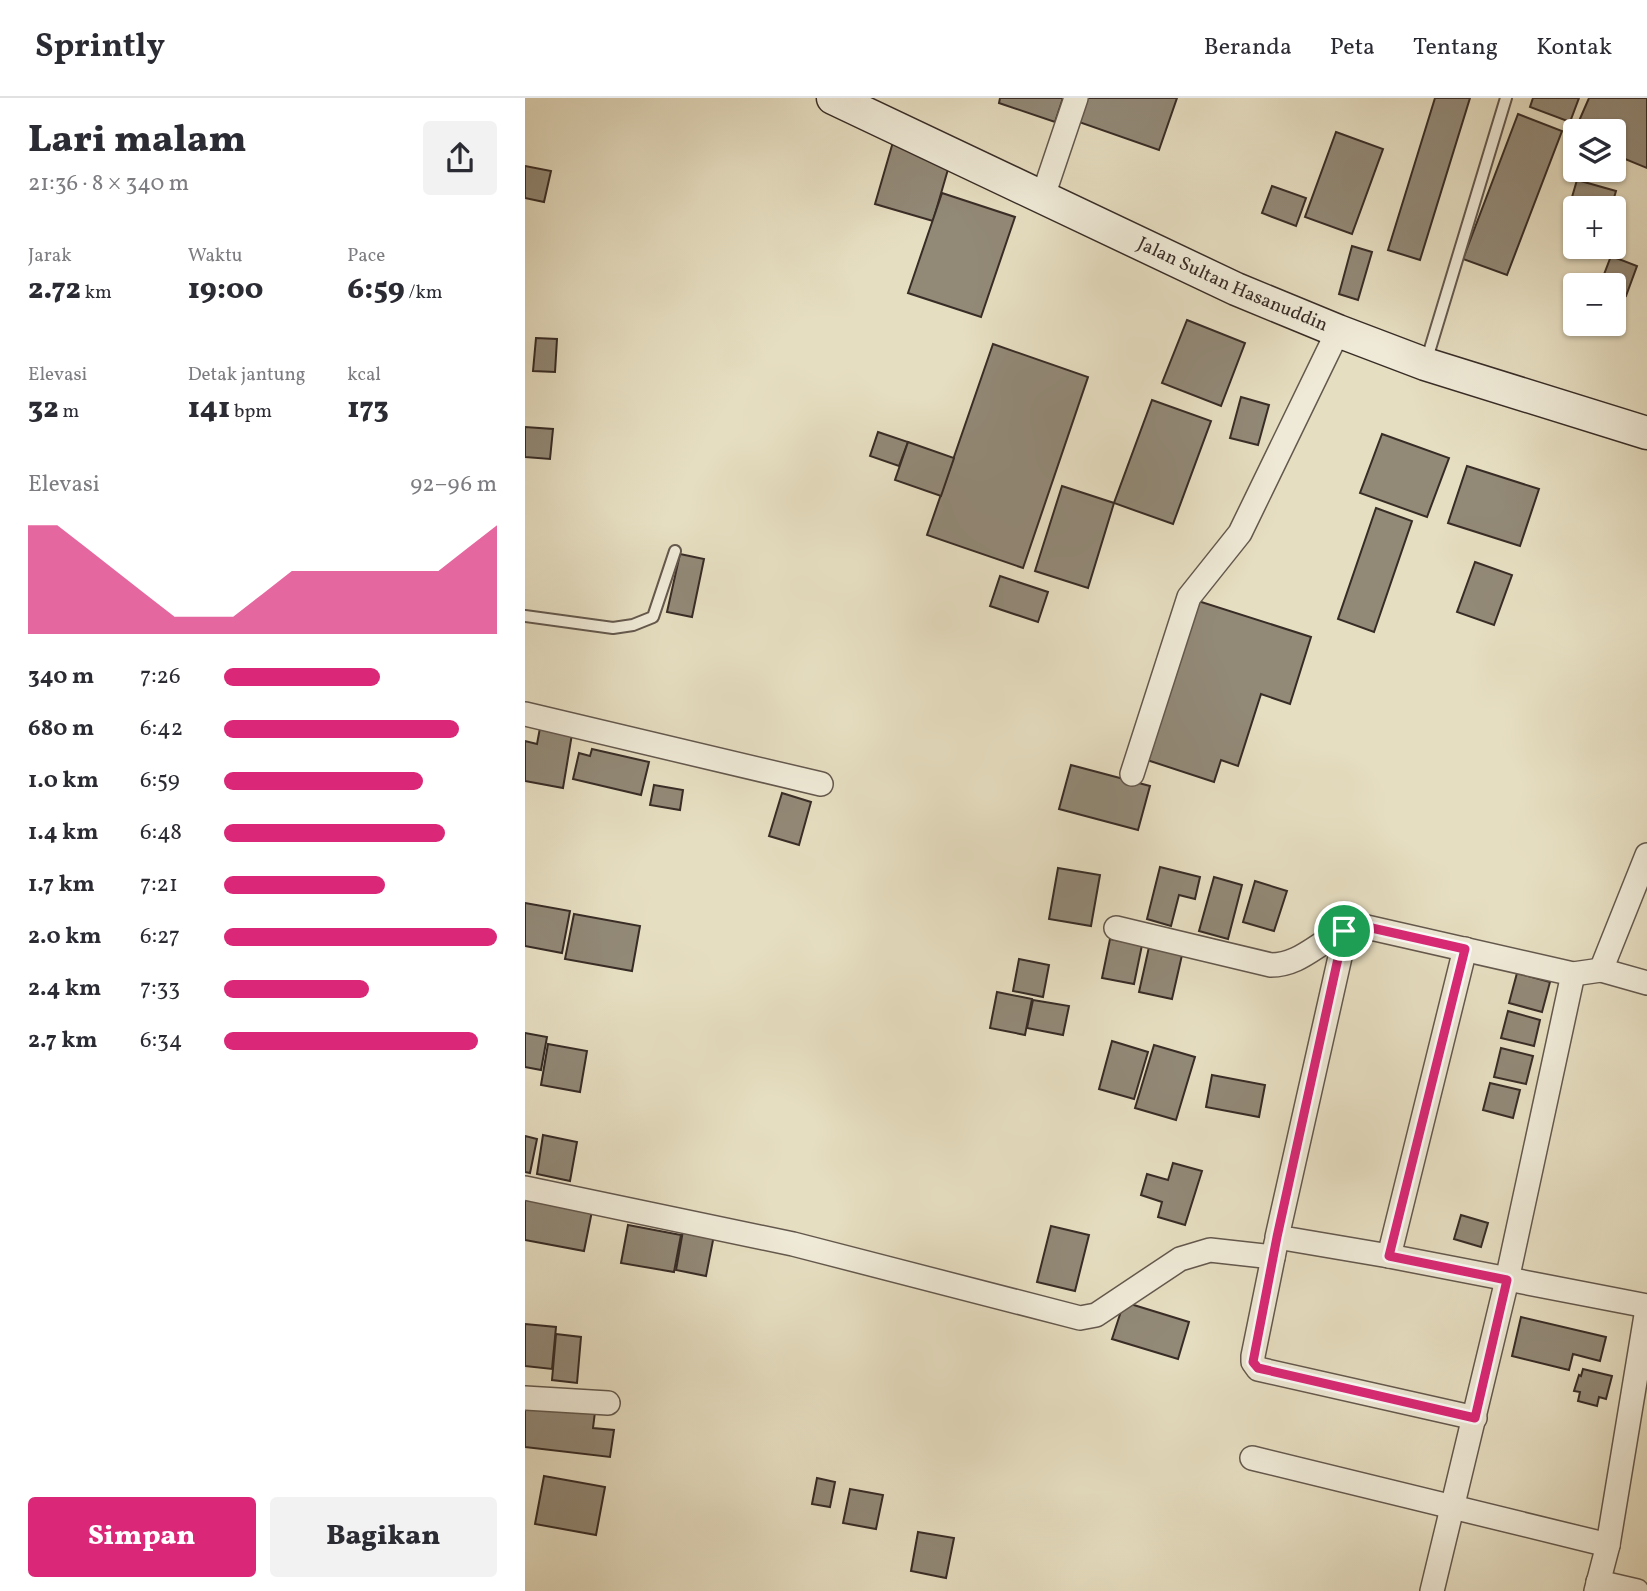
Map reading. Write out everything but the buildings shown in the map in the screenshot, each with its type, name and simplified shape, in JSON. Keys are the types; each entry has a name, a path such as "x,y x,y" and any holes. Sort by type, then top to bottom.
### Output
{"street":[{"name":"Jalan Sultan Hasanuddin","path":"833,98 1236,289 1338,331 1425,365 1647,433"},
{"path":"1043,196 1076,98"},
{"path":"1132,774 1189,597 1240,533 1338,331"},
{"path":"525,714 821,784"},
{"path":"1601,970 1647,855"},
{"path":"1475,1418 1258,1368 1253,1362 1252,1356 1275,1247 1344,931 1347,926 1354,924 1573,974 1601,970 1647,983"},
{"path":"1116,928 1271,965 1294,962 1325,940 1344,931"},
{"path":"1389,1256 1465,949"},
{"path":"1433,1591 1507,1280 1573,974"},
{"path":"525,1188 793,1244 1080,1318 1095,1315 1180,1259 1210,1250 1275,1247 1389,1256 1647,1308 1608,1545 1597,1587 1637,1591"},
{"path":"525,1398 608,1403"},
{"path":"1252,1458 1608,1545"}],"lane":[{"path":"1425,365 1506,98"},
{"path":"525,617 613,628 633,625 653,617 675,551"}],"route":[{"path":"1354,924 1465,949 1389,1256 1507,1280 1475,1418 1258,1368 1253,1362 1252,1356 1277,1237 1344,931 1347,926 1354,924"}]}
